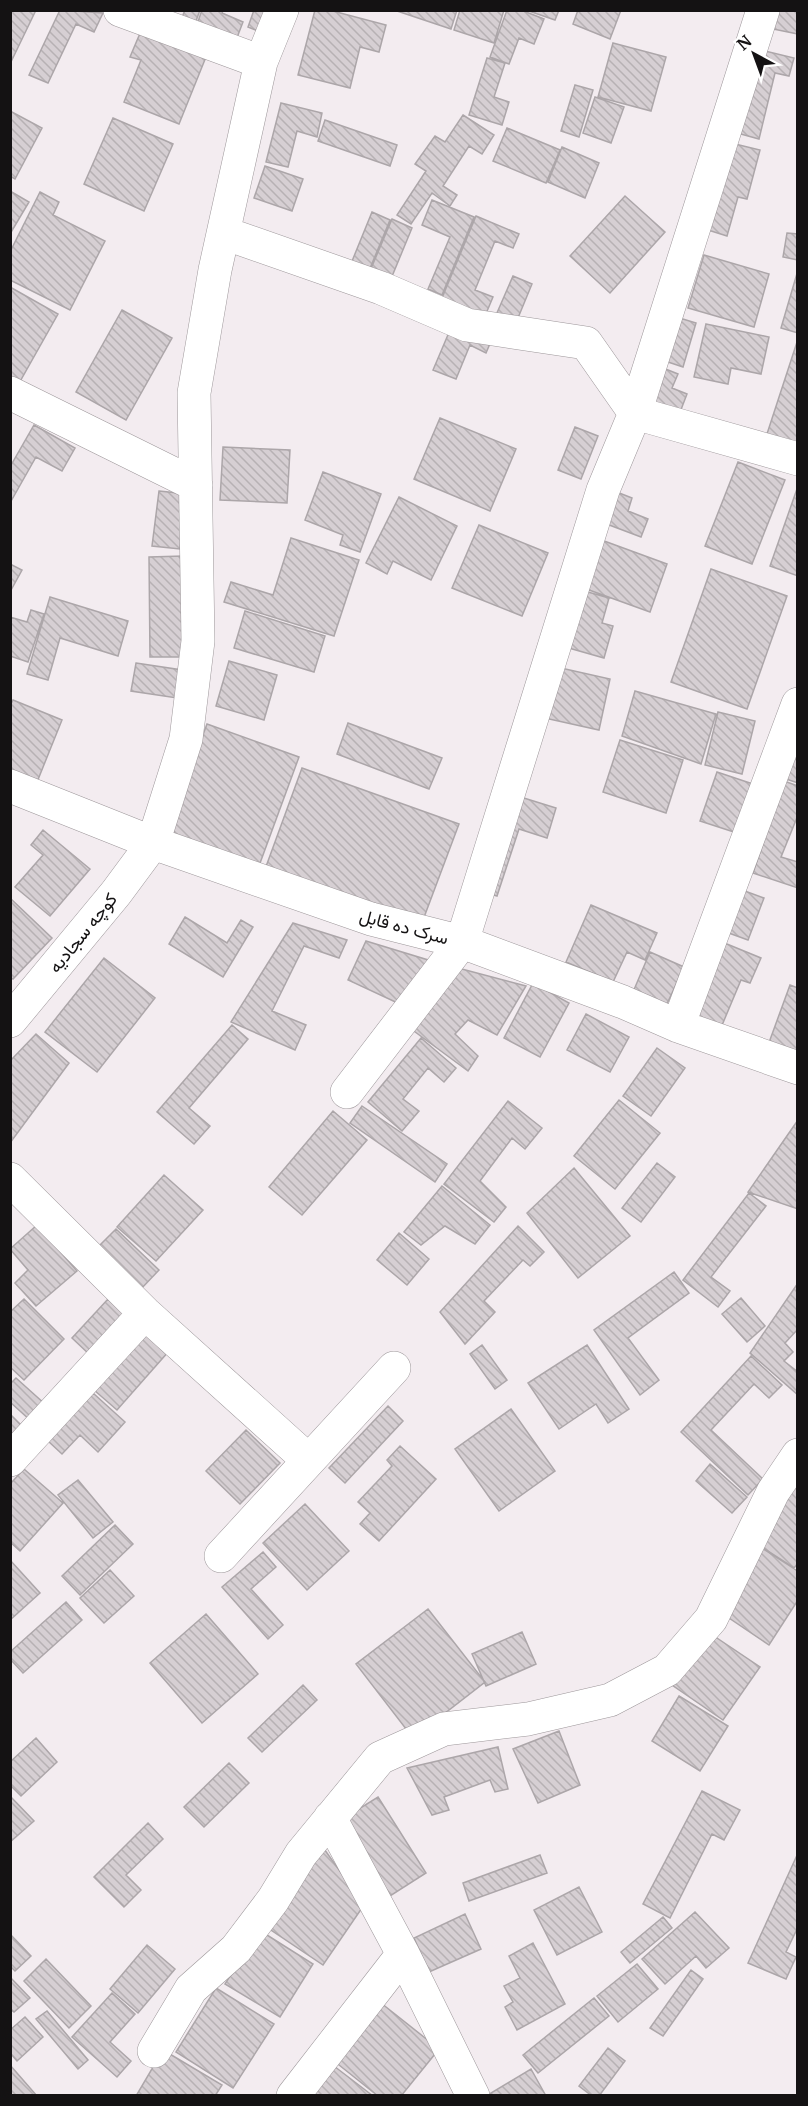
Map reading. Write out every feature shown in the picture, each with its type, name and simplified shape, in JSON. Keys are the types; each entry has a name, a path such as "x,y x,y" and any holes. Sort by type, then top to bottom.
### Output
{"street":[{"path":"120,10 261,62"},
{"name":"کوچه سجادیه","path":"10,1021 116,893 153,843 186,739 198,641 194,393 224,233 261,62 282,10"},
{"path":"347,1092 462,942 603,490 635,413 763,10"},
{"path":"224,233 381,288 467,325 586,343 635,413 798,459"},
{"path":"10,393 196,485"},
{"path":"678,1026 798,704"},
{"name":"سرک ده قابل","path":"10,786 153,843 371,919 462,942 624,1002 678,1026 798,1068"},
{"path":"10,1179 146,1313 308,1460"},
{"path":"10,1460 146,1313"},
{"path":"221,1556 394,1368"},
{"path":"154,2051 191,1989 236,1949 273,1900 301,1854 380,1758 444,1729 528,1719 610,1700 667,1670 711,1619 773,1492 798,1455"},
{"path":"330,1818 403,1954 472,2096"},
{"path":"293,2096 403,1954"}],"building":[{"path":"10,10 36,10 10,64"},
{"path":"60,10 103,13 94,32 76,24 48,83 29,75"},
{"path":"185,10 200,10 192,32 178,27"},
{"path":"202,10 223,10 222,13 243,22 233,48 194,33"},
{"path":"254,10 278,10 268,35 248,27"},
{"path":"315,10 329,10 386,25 379,52 360,47 350,88 298,75"},
{"path":"394,10 457,10 451,29"},
{"path":"460,10 504,10 494,43 454,30"},
{"path":"507,10 521,10 544,19 534,44 519,38 509,64 490,57"},
{"path":"526,10 559,10 555,20"},
{"path":"578,10 621,10 610,39 573,24"},
{"path":"772,10 798,10 798,34 768,28"},
{"path":"141,31 206,57 179,124 124,102 141,60 130,57"},
{"path":"613,43 666,57 651,111 598,97"},
{"path":"757,49 794,58 789,76 775,73 759,139 737,133"},
{"path":"487,58 505,63 494,97 509,102 502,125 469,115"},
{"path":"575,85 593,90 579,137 561,131"},
{"path":"595,97 624,107 611,143 583,133"},
{"path":"281,103 322,113 317,137 297,131 288,167 266,162"},
{"path":"10,111 42,128 15,179 10,176"},
{"path":"463,115 494,135 482,154 469,146 443,186 457,195 450,206 432,193 411,224 397,215 426,171 415,164 435,136 445,142"},
{"path":"113,118 173,144 144,211 84,184"},
{"path":"325,120 397,145 390,166 318,141"},
{"path":"507,128 560,150 546,183 493,161"},
{"path":"731,143 760,150 747,199 738,197 727,236 708,230"},
{"path":"562,147 599,163 585,198 548,182"},
{"path":"265,166 303,179 292,211 254,198"},
{"path":"10,191 29,202 10,234"},
{"path":"40,192 59,202 53,215 105,241 70,310 10,280 10,252"},
{"path":"625,196 665,232 610,293 570,256"},
{"path":"432,200 474,217 442,295 428,289 450,237 422,225"},
{"path":"372,212 390,220 366,278 348,271"},
{"path":"476,216 519,234 513,248 495,241 475,290 493,297 485,316 442,298"},
{"path":"392,219 412,228 388,286 367,278"},
{"path":"787,233 798,234 798,260 783,257"},
{"path":"704,255 769,274 754,327 688,308"},
{"path":"798,270 798,333 781,328"},
{"path":"513,276 532,284 513,330 493,322"},
{"path":"10,287 58,314 18,385 10,381"},
{"path":"122,310 172,338 126,420 76,392"},
{"path":"673,316 696,323 683,367 659,359"},
{"path":"453,323 492,339 486,353 470,345 456,379 433,370"},
{"path":"706,324 769,337 761,374 731,368 728,384 694,377"},
{"path":"798,339 798,450 765,440"},
{"path":"658,366 678,374 672,388 687,394 677,420 642,406"},
{"path":"440,418 516,449 490,511 414,479"},
{"path":"34,425 75,448 62,471 36,457 10,503 10,467"},
{"path":"575,427 598,436 581,479 558,470"},
{"path":"223,447 290,450 287,503 220,500"},
{"path":"738,462 785,480 752,564 705,546"},
{"path":"323,472 381,494 360,552 340,545 343,535 305,520"},
{"path":"798,486 798,576 770,566"},
{"path":"609,489 632,498 628,511 648,519 641,537 596,520"},
{"path":"159,491 187,494 180,549 152,546"},
{"path":"399,497 457,526 431,580 393,561 387,574 366,563"},
{"path":"479,525 548,553 522,616 452,588"},
{"path":"291,538 359,560 334,636 224,602 231,582 273,595"},
{"path":"596,538 667,564 650,612 578,586"},
{"path":"183,556 185,657 150,657 149,557"},
{"path":"10,564 22,570 10,592"},
{"path":"711,569 787,596 747,709 671,682"},
{"path":"574,588 609,598 602,623 613,626 604,658 558,645"},
{"path":"50,597 128,621 118,656 60,638 48,680 27,674"},
{"path":"31,610 44,614 28,662 10,656 10,617 27,622"},
{"path":"245,611 325,636 314,672 234,648"},
{"path":"229,661 277,675 264,720 216,706"},
{"path":"136,663 182,670 177,698 131,691"},
{"path":"552,666 610,679 599,730 540,717"},
{"path":"635,691 716,714 701,764 622,736"},
{"path":"13,700 62,720 35,787 10,777 10,706"},
{"path":"718,712 755,721 742,774 705,765"},
{"path":"348,723 442,758 429,789 337,754"},
{"path":"207,724 299,757 256,874 164,841"},
{"path":"798,739 798,783 783,778"},
{"path":"620,740 683,760 666,813 603,792"},
{"path":"302,768 459,824 420,928 264,872"},
{"path":"717,772 753,784 737,833 700,821"},
{"path":"784,781 798,786 798,815 781,857 798,862 798,888 753,873"},
{"path":"511,794 556,808 547,838 519,829 497,896 480,891"},
{"path":"43,830 90,869 50,916 15,887 43,855 31,845"},
{"path":"742,890 764,898 748,940 726,932"},
{"path":"10,898 52,938 13,979 10,977"},
{"path":"591,905 657,933 645,960 627,952 613,982 566,962"},
{"path":"185,917 227,943 241,920 253,927 223,977 169,944"},
{"path":"293,923 347,940 339,958 304,946 272,1011 306,1025 295,1050 231,1022"},
{"path":"366,941 438,963 402,1005 348,980"},
{"path":"722,942 761,958 750,983 741,980 720,1030 691,1018"},
{"path":"650,952 684,967 666,1006 633,992"},
{"path":"104,958 155,998 97,1072 45,1032"},
{"path":"458,968 526,986 497,1035 468,1020 455,1034 478,1056 468,1071 407,1026"},
{"path":"533,983 569,1003 540,1057 504,1038"},
{"path":"790,985 798,988 798,1059 767,1048"},
{"path":"586,1014 629,1037 610,1072 567,1050"},
{"path":"232,1025 248,1039 189,1108 210,1126 194,1144 157,1112"},
{"path":"36,1034 69,1063 10,1143 10,1061"},
{"path":"421,1038 456,1068 444,1082 428,1068 403,1099 419,1111 402,1131 368,1102"},
{"path":"657,1048 685,1068 651,1116 623,1096"},
{"path":"619,1100 660,1133 615,1189 574,1156"},
{"path":"508,1101 542,1128 525,1149 512,1138 480,1181 506,1207 494,1222 444,1184"},
{"path":"362,1106 447,1164 435,1182 350,1123"},
{"path":"333,1111 367,1140 302,1215 269,1187"},
{"path":"798,1120 798,1209 748,1192"},
{"path":"657,1163 675,1177 641,1222 622,1208"},
{"path":"574,1168 630,1236 578,1278 527,1213"},
{"path":"164,1175 203,1210 156,1261 117,1227"},
{"path":"442,1186 490,1225 475,1244 445,1226 421,1245 404,1232"},
{"path":"749,1193 766,1206 711,1277 730,1291 718,1307 683,1280"},
{"path":"37,1225 77,1271 36,1306 15,1283 28,1270 10,1249"},
{"path":"518,1226 544,1252 530,1266 523,1260 484,1301 495,1312 465,1344 440,1312"},
{"path":"116,1229 159,1270 141,1289 99,1246"},
{"path":"399,1233 429,1259 407,1285 377,1260"},
{"path":"674,1272 689,1293 628,1338 659,1380 640,1395 594,1330"},
{"path":"798,1283 798,1329 785,1343 793,1352 784,1361 798,1372 798,1395 750,1353"},
{"path":"741,1298 765,1326 747,1342 722,1314"},
{"path":"24,1299 64,1339 24,1380 10,1367 10,1312"},
{"path":"108,1299 127,1317 90,1355 72,1338"},
{"path":"146,1330 169,1351 117,1410 94,1390"},
{"path":"482,1345 507,1380 495,1389 470,1354"},
{"path":"587,1345 629,1409 608,1423 596,1404 559,1429 528,1383"},
{"path":"751,1356 782,1385 769,1398 754,1384 711,1430 763,1479 748,1495 681,1432"},
{"path":"16,1378 46,1405 31,1421 10,1402 10,1384"},
{"path":"93,1393 125,1422 98,1452 80,1435 62,1454 48,1441"},
{"path":"388,1406 403,1421 345,1483 329,1468"},
{"path":"511,1409 555,1471 499,1511 455,1449"},
{"path":"10,1414 24,1428 10,1442"},
{"path":"246,1430 280,1463 240,1504 206,1471"},
{"path":"400,1446 436,1479 379,1541 360,1524 370,1513 358,1502 392,1466 387,1460"},
{"path":"710,1464 747,1497 732,1513 696,1481"},
{"path":"24,1469 63,1503 20,1551 10,1542 10,1484"},
{"path":"798,1477 798,1563 794,1568 754,1542"},
{"path":"78,1480 113,1522 93,1538 58,1495"},
{"path":"305,1504 349,1551 307,1590 263,1543"},
{"path":"115,1525 133,1544 80,1595 62,1576"},
{"path":"754,1543 798,1571 798,1600 769,1645 726,1616"},
{"path":"263,1552 276,1567 251,1589 283,1625 268,1639 222,1587"},
{"path":"10,1560 40,1593 10,1620"},
{"path":"110,1570 134,1596 104,1623 80,1598"},
{"path":"66,1602 82,1620 23,1673 10,1659 10,1652"},
{"path":"428,1609 485,1682 413,1738 356,1664"},
{"path":"206,1614 258,1674 202,1723 150,1663"},
{"path":"522,1632 536,1664 486,1686 472,1654"},
{"path":"708,1632 760,1667 723,1720 672,1685"},
{"path":"303,1685 317,1700 262,1752 248,1738"},
{"path":"679,1696 728,1726 700,1771 652,1741"},
{"path":"559,1731 580,1785 538,1803 513,1749"},
{"path":"36,1738 57,1762 21,1796 10,1785 10,1762"},
{"path":"498,1747 508,1789 495,1792 490,1780 444,1797 449,1810 432,1815 407,1768"},
{"path":"229,1763 249,1783 204,1827 184,1807"},
{"path":"702,1791 740,1810 724,1840 712,1834 670,1918 643,1904"},
{"path":"10,1796 34,1821 10,1842"},
{"path":"378,1797 426,1873 390,1896 341,1820"},
{"path":"148,1823 163,1839 126,1875 141,1890 124,1907 94,1877"},
{"path":"322,1846 364,1905 323,1965 265,1926"},
{"path":"798,1853 798,1927 786,1952 796,1957 786,1979 748,1963"},
{"path":"540,1855 547,1873 469,1901 463,1883"},
{"path":"579,1887 602,1932 557,1955 534,1910"},
{"path":"695,1912 729,1948 706,1968 696,1956 665,1984 642,1959"},
{"path":"465,1914 481,1949 429,1972 414,1938"},
{"path":"663,1917 672,1928 630,1963 621,1952"},
{"path":"259,1930 313,1964 280,2017 225,1984"},
{"path":"10,1934 31,1956 15,1971 10,1966"},
{"path":"533,1943 565,2004 517,2030 505,2007 513,2002 504,1986 520,1978 509,1956"},
{"path":"147,1945 175,1969 138,2013 110,1989"},
{"path":"46,1959 91,2006 69,2028 24,1981"},
{"path":"637,1964 658,1989 618,2022 597,1996"},
{"path":"691,1970 703,1979 663,2036 650,2028"},
{"path":"10,1977 30,1998 14,2012 10,2009"},
{"path":"216,1988 274,2024 233,2088 176,2052"},
{"path":"112,1993 135,2014 110,2042 131,2061 117,2077 72,2037"},
{"path":"594,1998 609,2016 538,2073 523,2055"},
{"path":"381,2003 439,2049 401,2096 378,2096 334,2061"},
{"path":"47,2011 88,2060 78,2069 36,2019"},
{"path":"25,2017 43,2037 17,2061 10,2053 10,2030"},
{"path":"608,2048 625,2061 599,2096 592,2096 579,2086"},
{"path":"163,2050 222,2085 215,2096 136,2096"},
{"path":"330,2063 373,2096 305,2096"},
{"path":"10,2065 37,2096 10,2096"},
{"path":"531,2069 546,2096 486,2096"}]}
